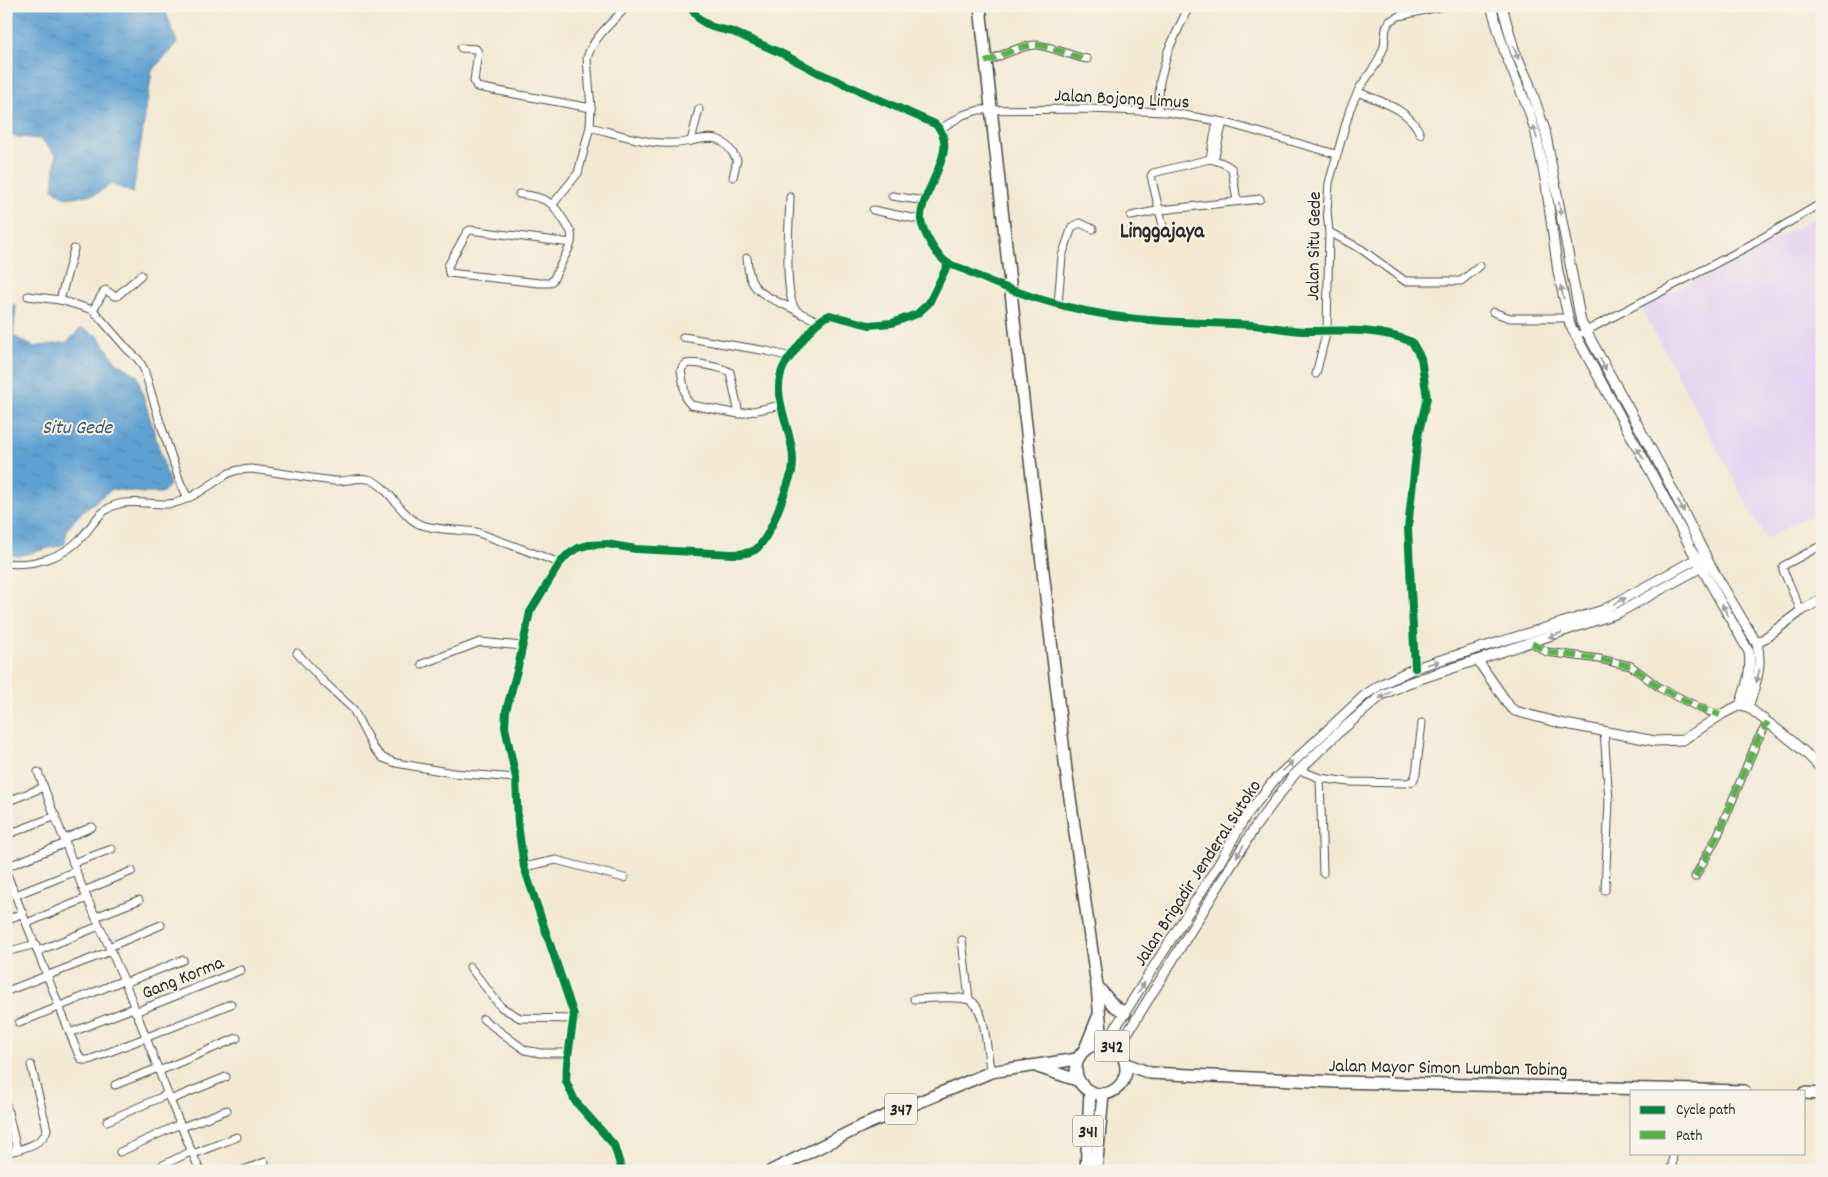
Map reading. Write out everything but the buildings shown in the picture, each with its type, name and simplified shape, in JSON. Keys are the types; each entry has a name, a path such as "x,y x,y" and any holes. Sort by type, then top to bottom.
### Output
{"main road":[{"path":"980,6 1066,770 1104,1044"},
{"path":"1097,986 1113,1005 1124,1013"},
{"path":"1085,1049 1099,1016"},
{"name":"342","path":"1090,1092 1082,1087 1077,1080 1075,1070 1077,1059 1085,1049 1093,1045 1104,1044 1117,1050 1123,1056 1126,1064 1126,1075 1122,1083 1114,1091 1103,1094"},
{"path":"1036,1066 1077,1059"},
{"name":"Jalan Mayor Simon Lumban Tobing","path":"1126,1064 1150,1072 1336,1082 1675,1090"},
{"path":"1036,1066 1077,1080"},
{"name":"347","path":"771,1171 862,1126 991,1072 1036,1066"},
{"name":"Jalan Mayor Simon Lumban Tobing","path":"1122,1083 1150,1072"},
{"path":"1090,1092 1103,1094"},
{"name":"341","path":"1086,1171 1090,1092"},
{"path":"1806,1093 1822,1094"},
{"name":"341","path":"1096,1171 1103,1094"}],"street":[{"path":"553,204 578,173 590,127 591,108 587,58 589,51 593,43 627,6"},
{"path":"688,6 700,20 712,27 732,32 781,52 819,73 935,124 940,129 943,140 943,156 925,201 921,220 934,249 948,264 1011,291 1077,309 1162,321 1253,325 1302,331 1359,330 1402,337 1412,342 1421,358 1426,398 1418,436 1408,528 1415,668"},
{"path":"1158,111 1160,81 1168,51 1189,6"},
{"name":"Jalan Situ Gede","path":"1316,374 1327,330 1330,232 1327,211 1329,183 1350,109 1358,92 1377,63 1384,47 1386,28 1390,21 1399,16 1443,6"},
{"path":"1478,661 1510,708 1515,711 1560,723 1655,741 1683,740 1720,715 1744,706 1758,676 1760,654 1757,644 1705,565 1696,558 1568,318 1556,260 1546,184 1536,134 1505,53 1491,6"},
{"path":"1502,6 1514,49 1529,83 1545,130 1581,322 1663,471 1705,554 1705,565 1749,652 1750,659 1744,706"},
{"path":"985,62 1028,46 1036,45 1087,59"},
{"path":"461,48 476,49 478,52 474,81 477,86 591,108"},
{"path":"1358,92 1403,112 1410,118 1420,134"},
{"path":"691,142 699,109"},
{"name":"Jalan Bojong Limus","path":"940,129 963,115 979,110 1089,109 1158,111 1220,122 1336,154"},
{"path":"1212,160 1220,122"},
{"path":"590,127 656,142 680,144 708,137 719,140 730,147 737,160 733,178"},
{"path":"1164,230 1152,173 1212,160 1229,166 1232,169 1237,201"},
{"path":"519,194 545,199 553,204 571,232 571,243 553,280 545,284 452,274 448,270 467,232 470,230 571,243"},
{"path":"892,196 925,201"},
{"path":"790,197 788,240 789,286 796,310"},
{"path":"1131,216 1161,210 1260,199"},
{"path":"1576,336 1745,248 1822,203"},
{"path":"873,210 921,220"},
{"path":"1058,304 1062,256 1072,227 1080,223 1094,228"},
{"path":"1330,232 1361,249 1405,281 1461,281 1480,266"},
{"path":"60,300 74,249"},
{"path":"747,258 749,273 756,289 774,300 818,321"},
{"path":"622,1171 614,1145 580,1108 566,1081 574,1015 524,867 518,824 516,778 505,719 530,612 560,563 567,555 578,548 588,545 607,544 636,549 732,554 747,553 756,549 771,526 794,464 790,434 781,406 779,389 780,377 784,367 818,321 830,315 869,325 882,325 917,314 929,302 948,264"},
{"path":"93,310 104,291 106,290 117,296 141,275"},
{"path":"28,296 60,300 93,310 138,359 144,369 180,482 188,498"},
{"path":"1493,312 1510,318 1568,318"},
{"path":"683,337 767,350 791,357"},
{"path":"739,414 730,372 689,363 682,367 686,399 692,405 739,414 781,406"},
{"path":"6,563 34,563 49,558 81,538 92,522 104,511 119,503 178,503 229,473 238,470 272,472 336,481 369,479 380,485 419,524 445,530 476,532 560,563"},
{"path":"1801,611 1783,566 1822,545"},
{"name":"Jalan Brigadir Jenderal Sutoko","path":"1104,1044 1220,862 1245,817 1276,778 1335,729 1380,685 1415,668 1519,642 1603,610 1705,554"},
{"path":"1117,1050 1255,827 1299,770 1335,729 1382,695 1408,683 1478,661 1519,642 1532,643 1618,613 1705,565"},
{"path":"1757,644 1801,611 1822,599"},
{"path":"422,664 480,642 522,646"},
{"path":"1532,643 1547,652 1599,659 1631,666 1660,688 1702,709 1720,715"},
{"path":"298,653 324,682 353,709 373,748 383,758 396,763 453,773 516,778"},
{"path":"1744,706 1768,722 1809,755 1822,770"},
{"path":"1299,770 1320,778 1349,782 1406,783 1413,781 1416,774 1422,722"},
{"path":"1695,877 1718,835 1757,741 1768,722"},
{"path":"1604,731 1609,800 1605,890"},
{"path":"38,772 76,871 125,982 134,1010 200,1171"},
{"path":"1320,778 1323,872"},
{"path":"6,802 44,787"},
{"path":"6,835 56,816"},
{"path":"1245,817 1255,827"},
{"path":"6,867 92,828"},
{"path":"73,863 112,849"},
{"path":"524,867 556,860 624,878"},
{"path":"16,895 76,871"},
{"path":"27,923 132,871"},
{"path":"6,872 9,887 16,895 82,1060 86,1061 231,1004"},
{"path":"95,917 139,900"},
{"path":"6,920 23,913"},
{"path":"7,991 110,949 161,925"},
{"path":"6,952 37,948 99,926"},
{"path":"962,940 968,999"},
{"path":"18,1023 183,960"},
{"path":"470,967 501,1007 520,1018 574,1019"},
{"name":"Gang Korma","path":"70,1033 241,970"},
{"path":"914,999 957,998 968,999 976,1004 981,1014 991,1072"},
{"path":"483,1019 525,1050 540,1053 568,1053"},
{"path":"114,1085 158,1070 237,1038"},
{"path":"6,1152 17,1150 44,1138 46,1134 47,1129 31,1065"},
{"path":"106,1121 226,1077"},
{"path":"6,1104 17,1150"},
{"path":"120,1152 181,1126 227,1110"},
{"path":"151,1171 192,1152 237,1136"},
{"path":"1672,1168 1673,1154"},
{"path":"241,1171 265,1162"}],"shaded area":[{"path":"1822,215 1822,508 1766,539 1641,308"}],"water":[{"path":"6,6 164,6 177,43 152,71 133,193 111,184 96,194 66,198 53,189 56,155 41,139 6,137"},
{"name":"Situ Gede","path":"6,302 16,306 13,336 34,347 67,342 81,328 98,336 116,362 137,375 170,485 162,493 143,493 112,489 84,510 67,529 65,544 19,556 6,554"}],"marked path":[{"path":"985,62 1031,45 1050,48 1087,59"},
{"path":"1532,643 1547,652 1599,659 1631,666 1660,688 1702,709 1720,715"},
{"path":"1695,877 1718,835 1757,741 1768,722"}],"cycle path":[{"path":"689,6 700,20 712,27 733,32 781,53 819,73 935,124 942,134 944,145 938,170 922,209 921,220 922,226 933,247 941,258 949,264 1035,298 1112,316 1303,331 1372,332 1399,337 1412,342 1421,358 1427,398 1418,436 1408,528 1415,668"},
{"path":"622,1171 614,1145 575,1101 566,1081 574,1015 524,867 518,824 516,778 505,727 506,711 530,612 560,563 567,555 578,548 588,545 607,544 636,549 732,554 747,553 755,550 761,544 772,525 792,472 791,445 779,391 780,378 786,363 814,326 830,315 869,325 892,323 917,314 929,303 948,264"}],"district":[{"name":"Linggajaya","path":"1162,230"}]}
